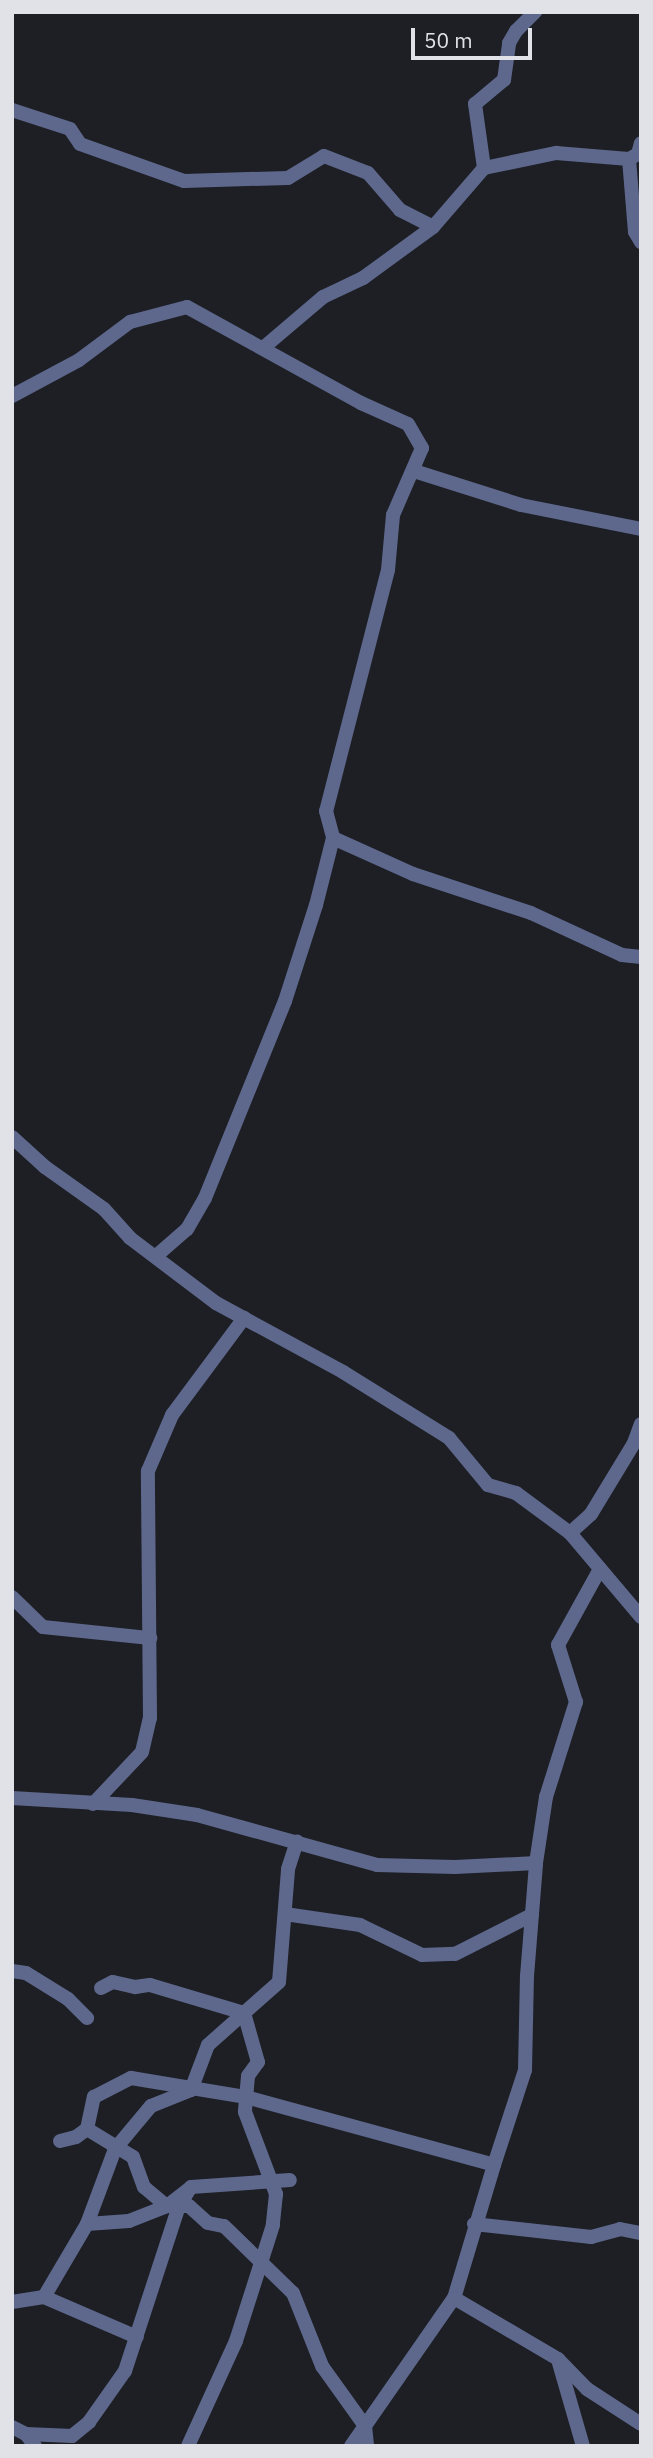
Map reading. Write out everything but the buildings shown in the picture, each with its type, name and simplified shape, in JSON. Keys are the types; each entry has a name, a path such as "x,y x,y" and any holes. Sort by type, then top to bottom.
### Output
{"street":[{"path":"484,168 475,104 504,80 509,43 516,31 535,12"},
{"path":"12,110 70,129 80,144 184,181 288,178 324,156 368,173 400,210 433,228"},
{"path":"263,348 323,297 363,278 433,228 484,168 556,153 637,153 635,232 641,242"},
{"path":"12,396 79,360 130,322 187,307 361,403 408,424 422,448 393,515 388,570 326,811 333,838 316,905 285,1002 205,1198 187,1229 156,1256"},
{"path":"414,471 521,505 641,529"},
{"path":"333,838 413,874 531,913 622,955 641,957"},
{"path":"12,1138 46,1167 104,1209 130,1238 216,1303 343,1372 449,1438 488,1485 516,1493 570,1534 641,1617"},
{"path":"93,1804 142,1752 150,1718 148,1471 172,1415 244,1318"},
{"path":"570,1534 591,1514 638,1444 641,1424"},
{"path":"351,2446 454,2298 474,2224 525,2070 536,1863 546,1797 576,1702 558,1645 600,1569"},
{"path":"12,1597 43,1627 150,1638"},
{"path":"12,1798 132,1805 197,1815 297,1841 377,1866 455,1867 536,1863"},
{"path":"44,2297 87,2224 116,2149 152,2106 191,2090 208,2045 279,1982 288,1869 297,1841"},
{"path":"285,1914 360,1925 422,1955 455,1954 532,1916"},
{"path":"12,1971 26,1973 68,1998 87,2018"},
{"path":"101,1988 113,1982 135,1987 150,1985 244,2013"},
{"path":"188,2446 236,2341 273,2225 276,2194 246,2112 248,2076 258,2062 244,2013"},
{"path":"60,2141 76,2137 87,2129 94,2097 131,2078 246,2097 494,2165"},
{"path":"87,2129 133,2157 144,2187 173,2206"},
{"path":"12,2427 30,2440 72,2436 89,2422 125,2371 173,2206 191,2187 289,2180"},
{"path":"87,2224 130,2221 173,2206 189,2206 208,2223 224,2226 293,2292 322,2366 365,2426 367,2446"},
{"path":"474,2224 591,2237 620,2229 641,2233"},
{"path":"12,2302 44,2297 137,2337"},
{"path":"454,2298 558,2359 587,2389 641,2424"},
{"path":"558,2359 583,2446"}]}
